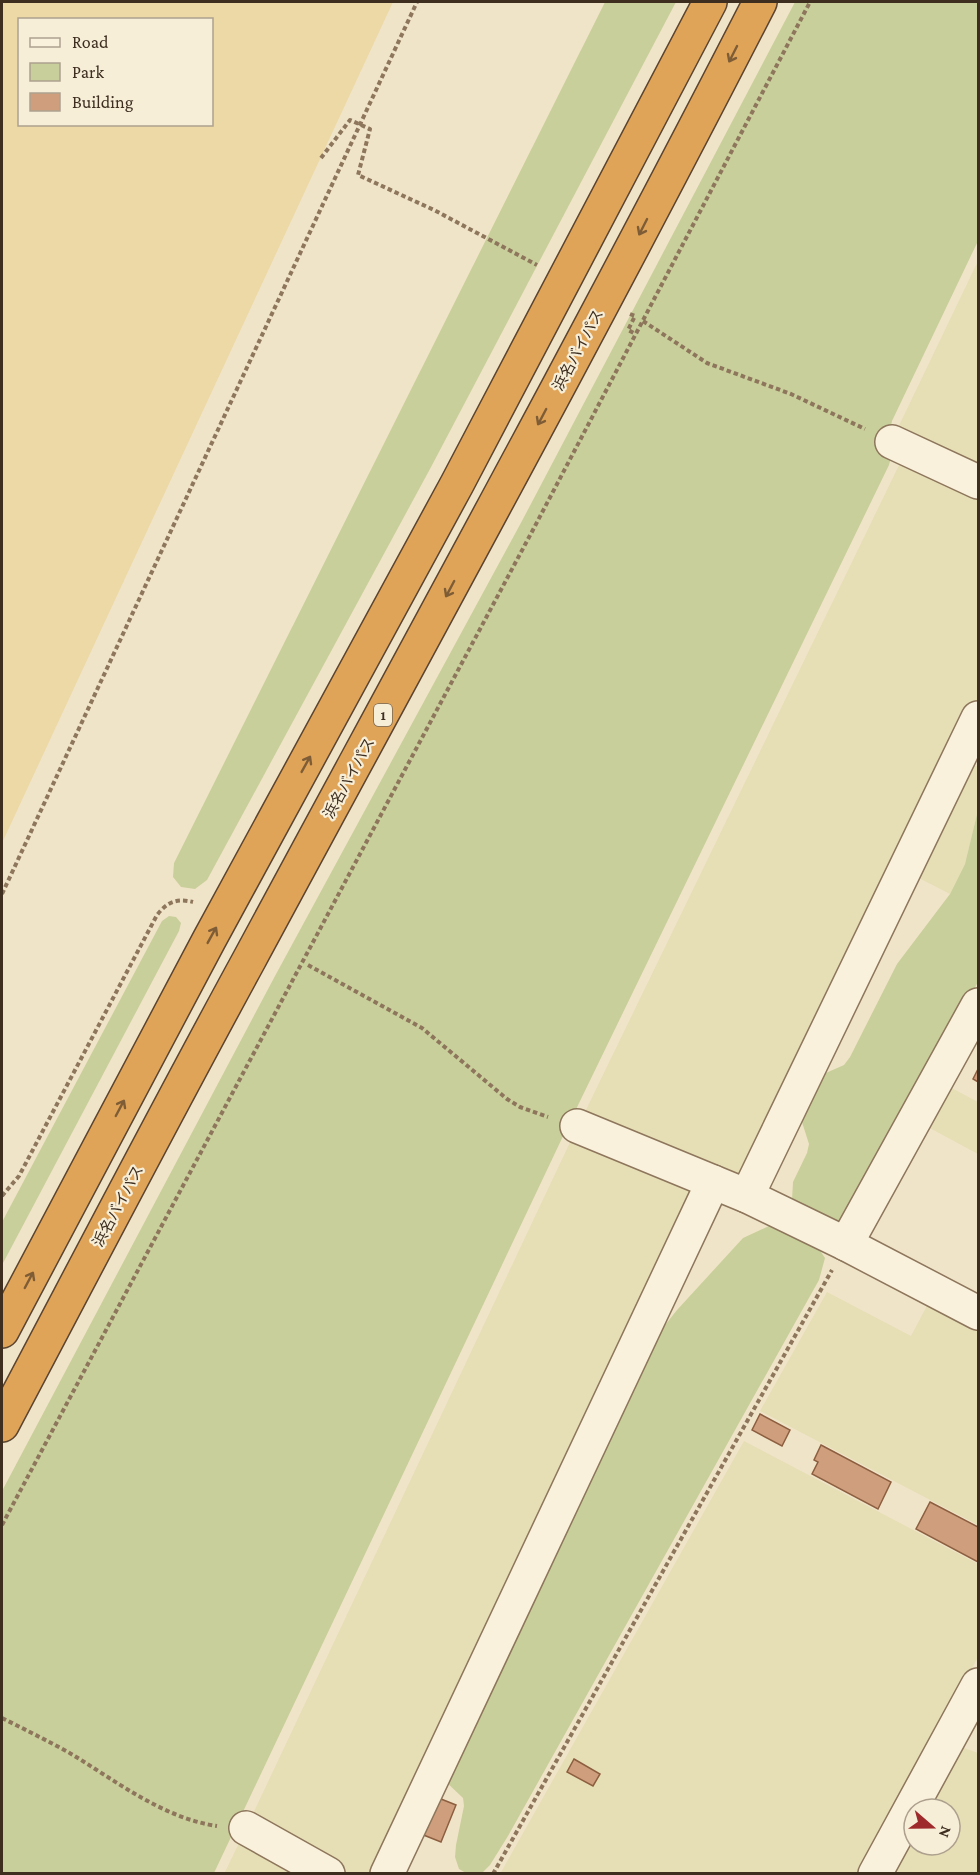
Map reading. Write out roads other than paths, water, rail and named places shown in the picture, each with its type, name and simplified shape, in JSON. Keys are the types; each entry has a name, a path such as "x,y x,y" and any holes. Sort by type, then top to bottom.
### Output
{"highway":[{"path":"2,1331 209,940 462,474 711,2"},
{"name":"浜名バイパス","path":"2,1425 248,961 512,473 760,2"}],"street":[{"path":"892,442 978,482"},
{"path":"747,1196 978,718"},
{"path":"846,1244 978,1005"},
{"path":"577,1126 747,1196 846,1244 978,1313"},
{"path":"387,1874 713,1182"},
{"path":"875,1874 965,1739 978,1685"},
{"path":"246,1828 328,1874"}]}
